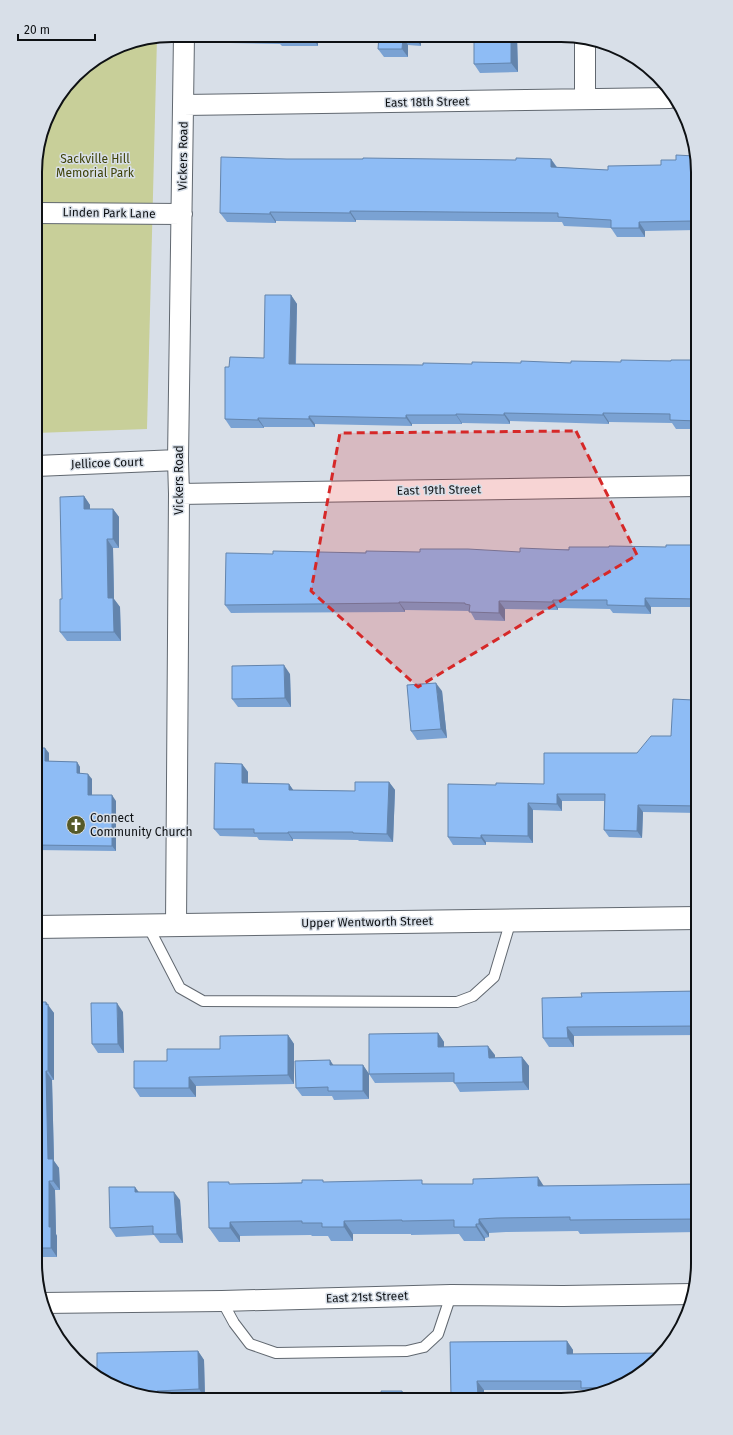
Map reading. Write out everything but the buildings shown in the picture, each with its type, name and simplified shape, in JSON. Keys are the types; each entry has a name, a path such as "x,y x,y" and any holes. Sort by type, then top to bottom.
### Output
{"main road":[{"name":"Upper Wentworth Street","path":"42,927 691,918"}],"street":[{"name":"Vickers Road","path":"176,925 178,460 184,42"},
{"path":"585,44 585,99"},
{"name":"East 18th Street","path":"183,105 668,98"},
{"name":"Linden Park Lane","path":"42,212 182,214"},
{"name":"Jellicoe Court","path":"42,466 178,460"},
{"name":"East 19th Street","path":"179,494 691,486"},
{"name":"East 21st Street","path":"48,1303 222,1301 451,1295 564,1296 688,1294"}],"lane":[{"path":"148,926 180,988 203,1001 457,1002 473,996 494,977 511,920"},
{"path":"222,1301 234,1323 250,1344 276,1353 407,1351 424,1347 438,1334 451,1295"}],"highlighted area":[{"path":"576,431 637,555 418,687 311,591 340,433"}],"green space":[{"name":"Sackville Hill Memorial Park","path":"157,43 147,429 42,433 42,163 46,138 55,114 74,86 86,74 114,55 138,46"}],"place":[{"name":"Connect Community Church","path":"76,825"}]}
